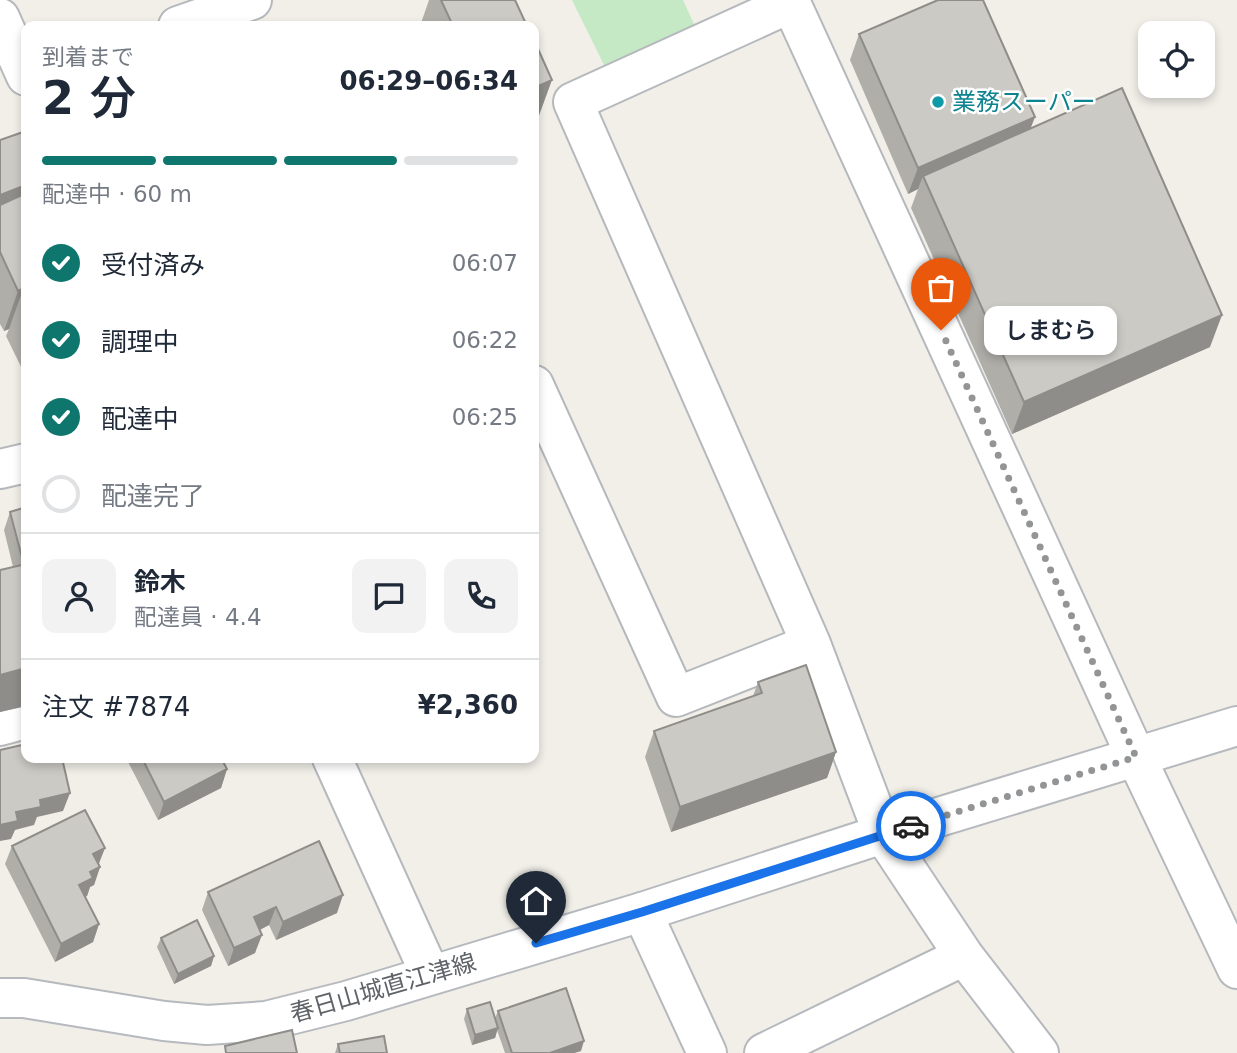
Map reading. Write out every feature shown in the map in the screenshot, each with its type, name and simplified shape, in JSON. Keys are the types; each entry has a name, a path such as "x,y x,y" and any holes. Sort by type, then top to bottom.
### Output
{"street":[{"path":"192,21 253,0"},
{"path":"1039,1053 964,956 883,834 811,644 573,103 791,3 1136,757 1237,969"},
{"path":"0,18 21,66"},
{"path":"0,88 21,80"},
{"path":"539,396 676,698 811,644"},
{"path":"0,469 21,464"},
{"path":"0,726 21,720"},
{"name":"春日山城直江津線","path":"0,998 24,998 164,1021 207,1025 266,1021 346,1002 1237,726"},
{"path":"334,763 430,974"},
{"path":"642,912 707,1053"},
{"path":"764,1053 964,956"}],"green space":[{"path":"572,0 683,0 698,33 608,73"}],"building":[{"path":"441,0 515,0 525,21 451,21"},
{"name":"業務スーパー","path":"938,0 983,0 1035,117 918,168 859,34"},
{"path":"539,51 552,80 539,86"},
{"path":"1122,88 1222,315 1024,402 923,176"},
{"path":"21,133 21,187 0,195 0,140"},
{"path":"21,195 21,290 18,291 0,252 0,205"},
{"path":"21,509 21,554 10,512"},
{"path":"21,565 21,669 0,675 0,570"},
{"path":"806,665 836,752 680,807 654,731 762,693 758,682"},
{"path":"21,745 21,763 63,763 70,793 40,800 41,807 16,812 18,821 0,825 0,750"},
{"path":"144,763 224,763 227,769 164,802"},
{"path":"85,810 105,848 93,854 100,867 90,872 93,878 79,885 99,924 61,944 12,846"},
{"path":"319,841 343,895 283,922 276,907 254,917 262,935 234,948 208,892"},
{"path":"197,920 214,956 178,974 161,938"},
{"path":"566,988 584,1041 550,1053 512,1053 498,1011"},
{"path":"490,1002 498,1028 475,1035 467,1009"},
{"path":"292,1030 297,1053 226,1053 225,1046"},
{"path":"384,1036 387,1053 340,1053 338,1044"}],"way so far":[{"path":"911,826 1136,757 941,330"}],"place":[{"name":"業務スーパー","path":"938,102"},
{"name":"しまむら","path":"941,330"}],"route":[{"path":"536,943 911,826"}]}
